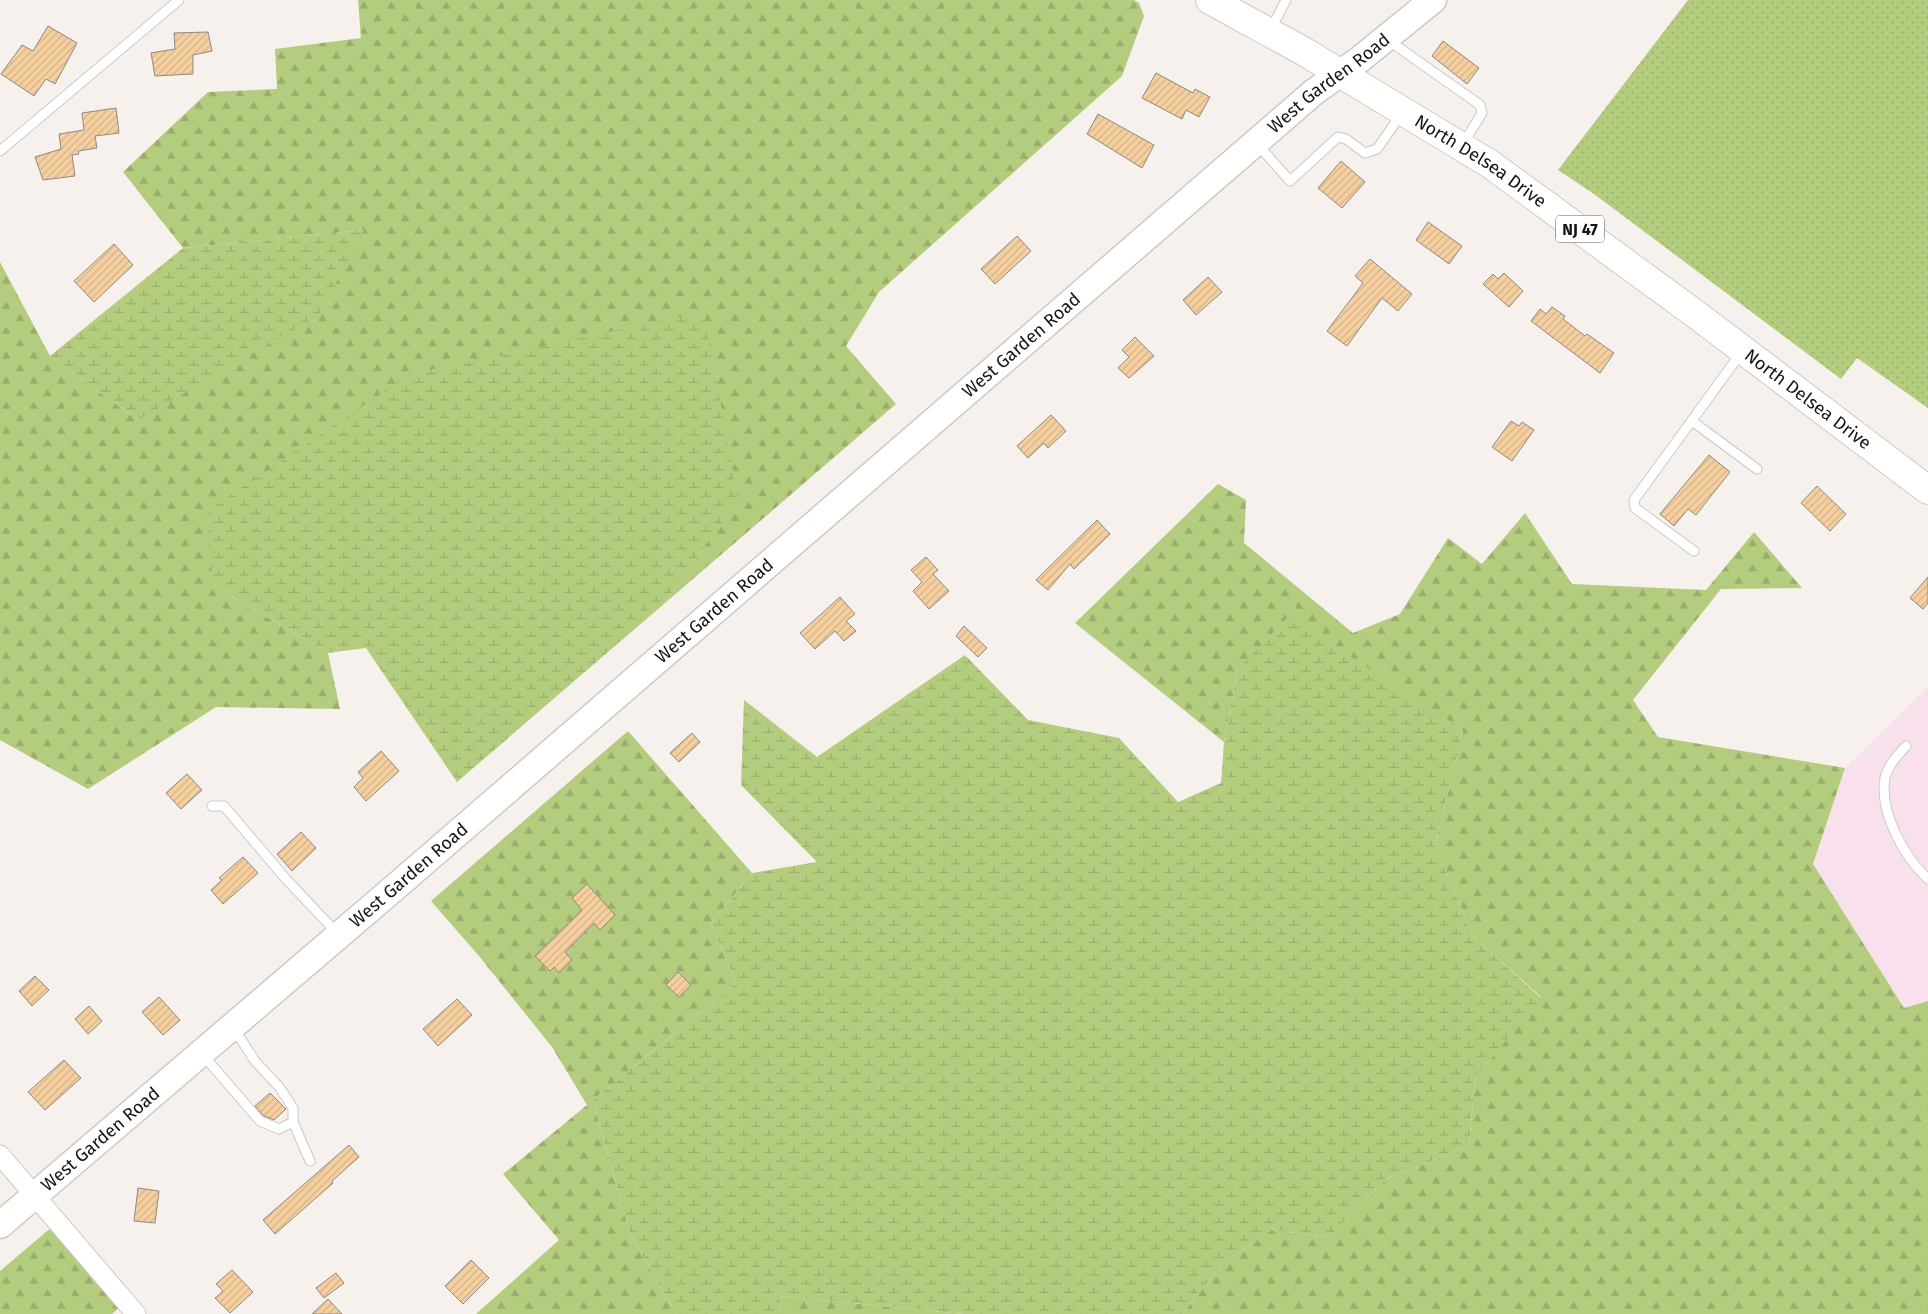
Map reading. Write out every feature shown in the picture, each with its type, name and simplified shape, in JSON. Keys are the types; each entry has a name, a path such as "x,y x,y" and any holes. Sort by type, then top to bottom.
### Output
{"main road":[{"name":"North Delsea Drive","path":"1210,0 1341,73 1461,146 1565,218 1928,490"},
{"name":"West Garden Road","path":"0,1225 339,935 1314,92 1386,38 1429,1"}],"street":[{"path":"0,1155 136,1314"}],"lane":[{"path":"0,151 179,0"},
{"path":"1269,32 1286,0"},
{"path":"1386,38 1480,105 1482,113 1461,146"},
{"path":"1256,143 1290,181 1338,137 1346,139 1365,153 1377,149 1403,111"},
{"path":"1694,550 1633,505 1634,500 1743,351"},
{"path":"1692,421 1757,469"},
{"path":"1906,746 1893,761 1885,776 1884,791 1888,810 1897,835 1915,867 1928,879"},
{"path":"212,806 224,806 286,879 339,935"},
{"path":"232,1026 255,1061 280,1088 293,1108 292,1122 310,1161"},
{"path":"201,1053 260,1121 279,1129 292,1122"}],"shaded area":[{"path":"1928,687 1928,1001 1904,1008 1813,864 1845,768"}],"green space":[{"path":"358,0 1134,0 1139,3 1144,16 1122,76 879,292 846,346 896,404 665,603 738,498 213,585 328,653 340,709 216,707 88,789 0,740 0,262 50,356 138,420 364,230 183,248 123,172 208,92 277,89 275,49 361,38"},
{"path":"1688,0 1928,0 1928,408 1857,358 1841,379 1594,194 1558,170"},
{"path":"364,230 319,315 138,420 50,356 183,248"},
{"path":"704,312 738,499 665,603 457,782 366,648 328,653 213,585 207,511 410,374"},
{"path":"1218,484 1246,500 1244,543 1353,633 1400,614 1448,538 1482,564 1525,513 1572,584 1706,590 1754,532 1802,588 1721,589 1633,700 1658,737 1845,768 1813,864 1904,1008 1928,1001 1928,1314 1182,1314 1221,1265 1271,1230 1329,1237 1386,1179 1469,1146 1475,1078 1541,997 1473,936 1435,846 1463,730 1238,669 1224,742 1075,623"},
{"path":"1289,616 1463,730 1435,846 1473,936 1541,998 1475,1078 1469,1146 1386,1179 1329,1237 1271,1230 1221,1265 1182,1314 964,1314 780,1296 781,1314 676,1314 630,1234 593,1100 736,983 711,923 752,873 817,862 741,785 744,700 817,757 965,655 1028,720 1119,738 1178,802 1221,783 1224,742 1238,669"},
{"path":"628,731 752,873 711,923 736,983 593,1100 630,1234 676,1314 476,1314 559,1240 503,1174 587,1105 552,1047 479,956 431,901"},
{"path":"53,1226 122,1305 112,1314 0,1314 0,1271"},
{"path":"780,1296 964,1314 781,1314"}],"building":[{"path":"48,26 77,43 55,84 46,79 34,96 1,74 22,45 33,51"},
{"path":"208,32 212,51 193,55 193,74 155,76 151,53 175,49 174,33"},
{"path":"1443,41 1479,68 1467,84 1432,56"},
{"path":"1156,73 1193,93 1195,89 1210,97 1199,117 1186,110 1182,119 1142,98"},
{"path":"116,108 119,133 95,136 97,148 78,151 79,154 72,155 75,176 43,180 35,157 61,149 59,134 84,130 82,113"},
{"path":"1098,114 1154,145 1142,168 1087,134"},
{"path":"1341,161 1365,182 1342,208 1318,188"},
{"path":"1428,222 1462,246 1449,264 1416,240"},
{"path":"1017,236 1031,251 995,284 981,269"},
{"path":"114,244 133,265 94,302 74,281"},
{"path":"1370,259 1412,294 1398,311 1382,298 1347,346 1327,331 1363,283 1355,276"},
{"path":"1504,273 1523,291 1509,307 1483,284 1493,274 1498,279"},
{"path":"1208,277 1222,292 1196,315 1183,300"},
{"path":"1552,307 1565,316 1563,319 1585,336 1587,334 1614,353 1600,373 1531,321 1540,309 1546,314"},
{"path":"1135,337 1154,356 1129,378 1118,368 1129,357 1122,350"},
{"path":"1051,415 1066,431 1048,448 1044,443 1028,458 1017,446"},
{"path":"1511,421 1519,426 1522,422 1534,430 1512,461 1492,447"},
{"path":"1709,455 1730,472 1696,515 1688,509 1674,526 1660,514"},
{"path":"1817,486 1846,514 1830,531 1801,503"},
{"path":"1097,520 1110,534 1074,569 1070,564 1048,590 1036,580"},
{"path":"926,557 938,570 933,574 949,591 929,609 913,591 922,582 911,570"},
{"path":"1928,577 1928,603 1923,609 1910,598"},
{"path":"840,597 855,614 846,621 856,631 844,641 835,631 815,649 800,633"},
{"path":"964,626 987,648 978,657 956,636"},
{"path":"692,733 700,742 679,762 670,753"},
{"path":"381,751 399,771 366,801 354,787 363,778 358,772"},
{"path":"187,774 202,790 181,809 166,793"},
{"path":"301,832 316,848 292,871 277,854"},
{"path":"243,857 258,873 223,904 211,890 222,880 219,878"},
{"path":"587,884 615,915 600,930 594,923 565,952 572,960 559,973 554,967 550,971 535,956 582,910 572,898"},
{"path":"678,972 691,985 679,997 666,985"},
{"path":"35,976 49,990 32,1006 19,991"},
{"path":"159,997 180,1020 163,1035 142,1012"},
{"path":"457,999 472,1015 438,1046 423,1029"},
{"path":"89,1006 102,1021 88,1034 75,1019"},
{"path":"64,1060 81,1078 45,1110 28,1092"},
{"path":"270,1093 286,1109 274,1120 264,1116 255,1106"},
{"path":"349,1145 359,1157 332,1181 333,1183 275,1234 263,1220"},
{"path":"138,1188 159,1191 155,1223 134,1221"},
{"path":"471,1260 489,1278 463,1304 445,1286"},
{"path":"232,1270 253,1292 230,1313 215,1298 223,1291 216,1284"},
{"path":"336,1273 344,1283 324,1298 316,1288"},
{"path":"328,1299 342,1314 312,1314"}]}
